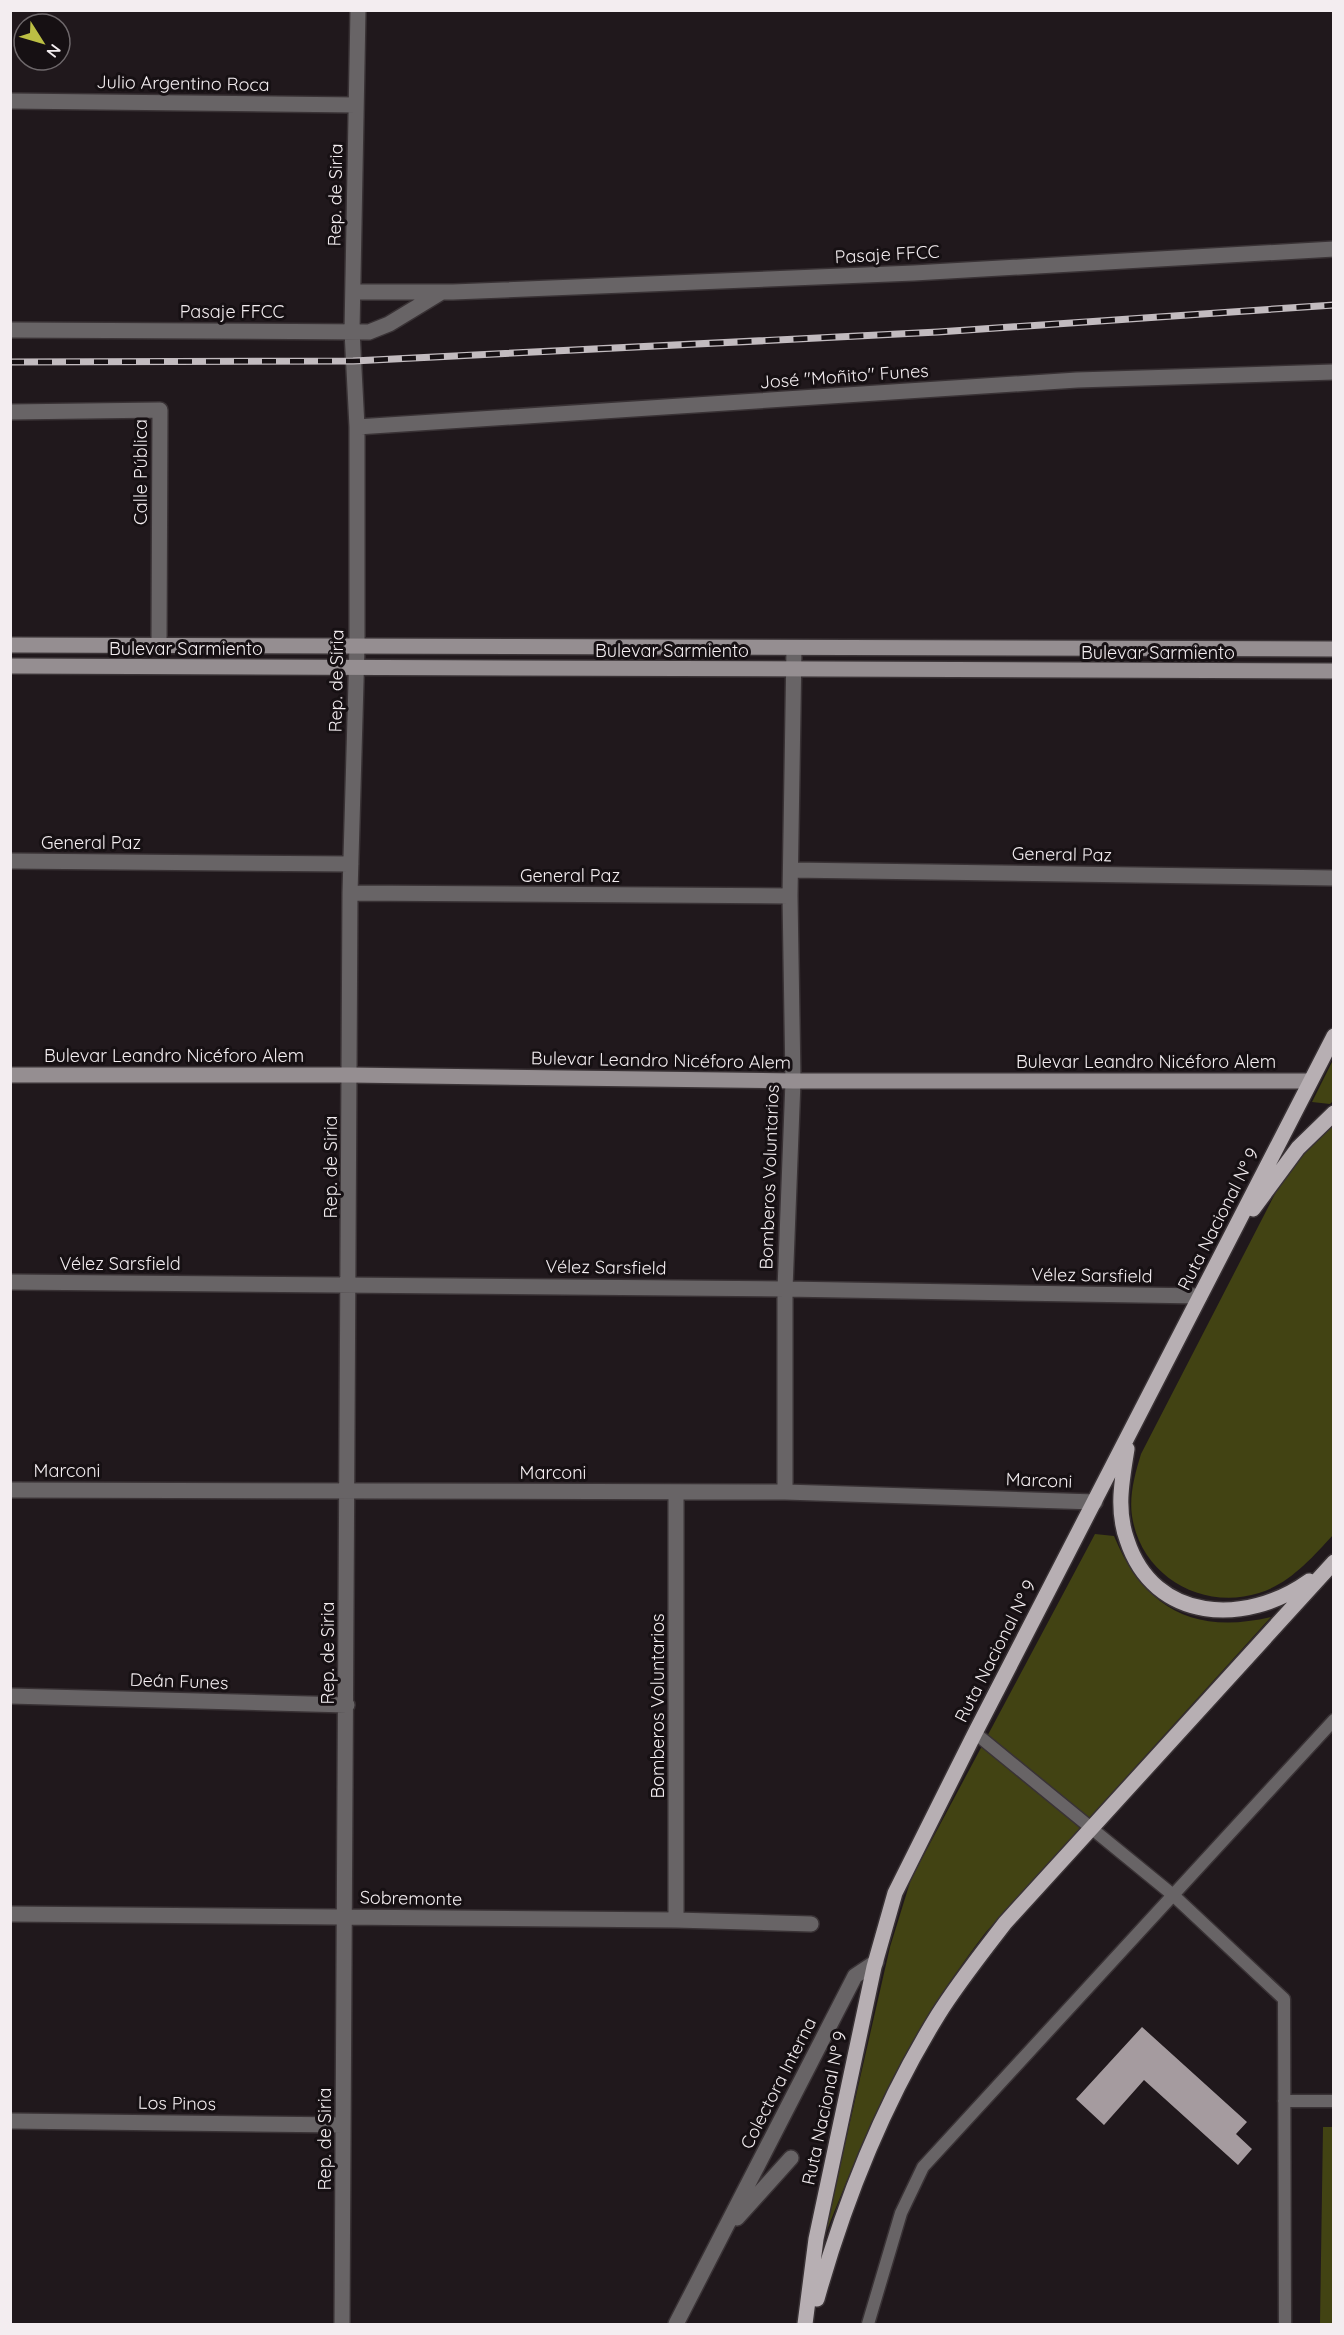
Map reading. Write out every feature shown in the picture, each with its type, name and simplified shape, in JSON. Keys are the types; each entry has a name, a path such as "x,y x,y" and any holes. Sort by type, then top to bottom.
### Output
{"main road":[{"name":"Bulevar Sarmiento","path":"10,645 1334,649"},
{"path":"1119,650 1119,672"},
{"name":"Bulevar Sarmiento","path":"10,666 1119,672 1334,671"},
{"name":"Ruta Nacional Nº 9","path":"807,2325 816,2239 876,1962 896,1893 975,1733 1334,1036"},
{"name":"Bulevar Leandro Nicéforo Alem","path":"10,1075 350,1075 793,1081 1310,1081"},
{"path":"1220,1257 1292,1156 1316,1128 1334,1113"},
{"path":"1131,1432 1121,1481 1120,1504 1126,1539 1140,1566 1171,1596 1184,1603 1208,1610 1244,1610 1291,1593 1334,1562"},
{"name":"Ruta Nacional Nº 9","path":"807,2325 853,2187 912,2059 967,1972 1005,1923 1334,1562"}],"street":[{"name":"Rep. de Siria","path":"342,2325 350,892 357,647 357,427 352,331 358,10"},
{"name":"Julio Argentino Roca","path":"10,101 356,105"},
{"name":"Pasaje FFCC","path":"353,292 443,292 914,273 1334,249"},
{"name":"Pasaje FFCC","path":"10,330 369,332 389,324 407,311 443,292"},
{"name":"José \"Moñito\" Funes","path":"357,427 1077,380 1334,372"},
{"name":"Calle Pública","path":"10,412 160,410 159,646"},
{"name":"Bomberos Voluntarios","path":"785,1492 785,1288 793,1081 790,896 794,648"},
{"name":"General Paz","path":"10,861 351,864"},
{"name":"General Paz","path":"791,870 1334,878"},
{"name":"General Paz","path":"350,892 790,896"},
{"name":"Vélez Sarsfield","path":"10,1282 785,1288 1200,1296"},
{"name":"Marconi","path":"10,1490 785,1492 1095,1502"},
{"name":"Bomberos Voluntarios","path":"676,1492 676,1920"},
{"name":"Deán Funes","path":"10,1696 347,1705"},
{"name":"Sobremonte","path":"10,1914 676,1920 811,1924"},
{"name":"Colectora Interna","path":"676,2325 855,1976 876,1962"},
{"name":"Los Pinos","path":"10,2121 343,2125"},
{"name":"Colectora Interna","path":"724,2231 791,2158"}],"lane":[{"path":"868,2325 901,2213 923,2167 1334,1720"},
{"path":"975,1733 1173,1895 1284,2000 1285,2325"},
{"path":"1284,2101 1334,2101"}],"shaded area":[{"path":"1333,1060 1333,1101 1330,1104 1312,1102"},
{"path":"1333,1123 1333,1535 1290,1577 1270,1589 1238,1597 1216,1597 1196,1592 1178,1584 1161,1571 1148,1556 1138,1537 1132,1516 1131,1500 1141,1454 1278,1188 1311,1144"},
{"path":"1095,1534 1114,1536 1126,1561 1140,1582 1175,1611 1196,1619 1219,1622 1244,1622 1271,1617 986,1932 959,1969 913,2042 893,2080 874,2118 823,2240 890,1947 911,1879"},
{"path":"1323,2127 1333,2127 1333,2323 1320,2323"}],"building":[{"path":"1142,2027 1247,2122 1236,2134 1252,2149 1238,2165 1144,2080 1104,2125 1076,2099"}],"railway":[{"path":"10,362 353,361 938,332 1334,305"}]}
